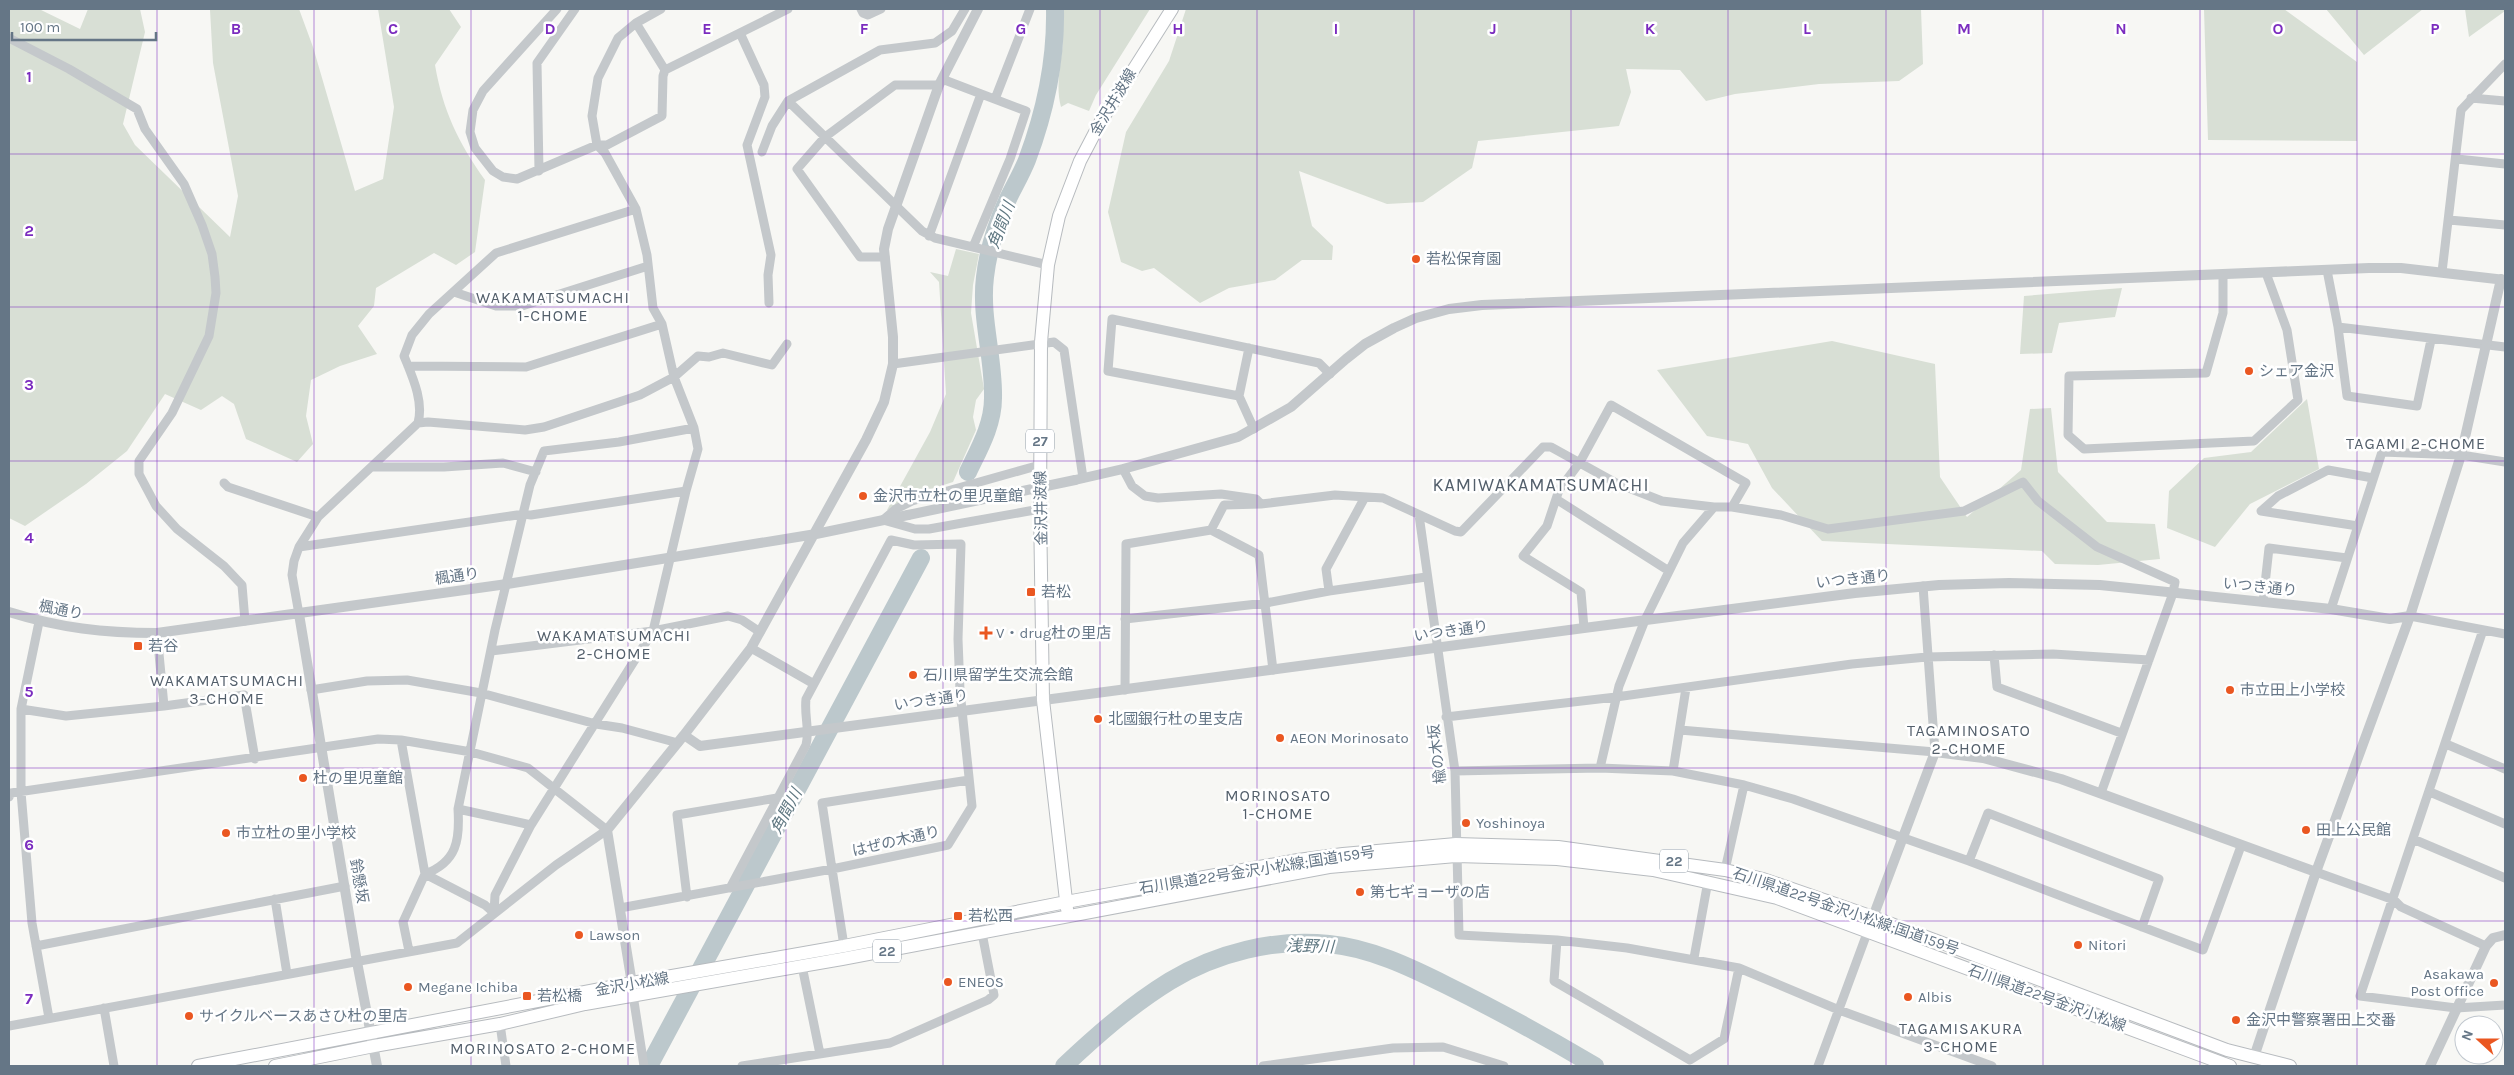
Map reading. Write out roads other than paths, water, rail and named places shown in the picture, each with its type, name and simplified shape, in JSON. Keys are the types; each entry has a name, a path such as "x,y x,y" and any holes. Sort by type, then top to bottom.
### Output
{"main road":[{"name":"金沢井波線","path":"1068,916 1043,700 1040,509 1041,342 1048,265 1059,216 1080,161 1106,113 1172,9"},
{"name":"石川県道22号金沢小松線;国道159号","path":"1066,902 1325,856 1558,846 1725,870 1763,879 2227,1050 2254,1057"},
{"name":"石川県道22号金沢小松線","path":"1068,916 1329,867 1456,850 1654,870 1708,880 1777,898 2230,1066"},
{"name":"金沢小松線","path":"275,1066 309,1063 373,1040 633,989 680,982 844,946 1066,902"},
{"name":"金沢小松線","path":"708,976 802,966 1068,916"},
{"name":"金沢小松線","path":"198,1066 373,1040 500,1024 585,1004 633,989"},
{"name":"22","path":"2254,1057 2290,1066"}],"street":[{"path":"557,9 483,91 470,122 470,132 475,148 493,171 503,177 517,179 597,145 607,145 662,116 663,76 666,70 788,9"},
{"path":"539,171 537,64 575,9"},
{"path":"494,913 495,895 530,825 553,787 596,724 653,631 686,491 698,449 694,428 674,377 662,324 653,308 648,266 636,209 605,153 597,145 592,116 598,78 618,38 636,22 661,9"},
{"path":"861,9 863,13 868,15 881,9"},
{"path":"762,152 772,126 788,101 880,50 935,43 952,31 965,9"},
{"path":"9,1026 458,943 556,865 607,830 681,739 751,648 816,534 884,402 893,364 893,337 885,257 888,229 894,206 941,82 978,9"},
{"path":"996,100 1030,9"},
{"path":"636,22 666,70"},
{"path":"740,33 764,85 765,97 747,145 770,255 768,275 769,303"},
{"path":"9,38 137,109 145,129 184,184 202,225 212,254 215,277 216,293 209,336 172,413 139,461 139,474 156,506 176,529 218,561 242,585 245,621"},
{"path":"2442,272 2457,159 2461,110 2470,98 2505,64"},
{"path":"885,257 860,257 797,169 825,137 895,85 941,82 981,94 1026,111 978,248"},
{"path":"929,236 981,94"},
{"path":"2470,98 2505,101"},
{"path":"788,101 914,226 929,236 1048,265"},
{"path":"2457,159 2505,164"},
{"path":"299,614 292,575 299,547 318,517 418,423 420,416 416,386 404,356 412,335 429,314 496,253 636,209"},
{"path":"2449,220 2505,225"},
{"path":"454,292 496,306 522,306 648,266"},
{"name":"楓通り","path":"9,612 39,622 105,633 157,633 507,584 672,555 816,534 908,515 1123,469 1238,437 1291,407 1365,344 1416,318 1449,309 1482,305 2326,270 2401,268 2503,279"},
{"path":"2326,270 2338,327 2346,396 2417,406 2431,340"},
{"path":"2223,274 2223,313 2206,373 2069,376 2068,435 2084,448 2254,442 2298,400 2287,330 2266,272"},
{"path":"2254,1057 2316,872 2410,616 2461,455 2503,279"},
{"path":"1239,396 1108,371 1112,319 1319,364 1330,374"},
{"path":"408,366 526,367 662,324"},
{"path":"2338,327 2431,340 2505,347"},
{"path":"893,364 997,348 1054,342 1064,350 1079,479"},
{"path":"418,423 428,422 525,430 544,427 640,395 674,377 698,356 709,358 723,353 772,365 787,344"},
{"path":"1249,348 1239,396 1254,429"},
{"path":"1584,628 1581,592 1523,556 1548,526 1559,490 1580,462 1611,405 1746,483 1732,507"},
{"path":"425,874 438,870 456,849 460,829 458,809 471,752 481,693 524,514 544,451 619,442 694,428"},
{"path":"1211,530 1224,504 1261,504 1335,495 1384,498 1461,532 1543,447 1551,448 1580,462 1616,483 1662,500 1714,507 1732,507 1781,516 1828,529 1964,511 2023,482 2038,501 2097,547 2175,582 2173,593 2121,732 2101,793"},
{"path":"2331,609 2382,452 2461,455 2505,462"},
{"path":"372,467 503,463 536,472"},
{"path":"883,520 896,509 912,501 1040,465"},
{"path":"1123,469 1132,486 1145,496 1158,498 1221,494 1256,499 1261,504"},
{"path":"2358,526 2261,511 2278,496 2328,470 2373,478"},
{"path":"224,483 228,487 318,517"},
{"path":"299,547 524,514 532,515 686,491"},
{"path":"1329,591 1326,569 1364,497"},
{"path":"1556,498 1669,571"},
{"path":"1600,768 1616,697 1645,620 1683,543 1714,507"},
{"path":"883,520 915,529 929,529 1040,509"},
{"name":"楡の木坂","path":"1419,515 1426,577 1455,771 1459,935 1557,940"},
{"path":"1126,690 1126,544 1211,530 1260,555 1273,670"},
{"name":"はぜの木通り","path":"620,908 687,897 948,845 972,806 961,711 958,639 962,544 914,545 891,540 814,684"},
{"path":"2263,602 2269,548 2347,558"},
{"path":"1125,620 1266,603 1329,591 1426,577"},
{"name":"いつき通り","path":"814,731 1645,620 1923,586 2008,583 2100,585 2331,609 2390,619 2410,616"},
{"path":"1818,1066 1935,752 1923,586"},
{"name":"鈴懸坂","path":"299,614 357,962 377,1066"},
{"path":"491,651 653,631 728,616 742,620 760,632"},
{"path":"2410,616 2505,634"},
{"path":"39,622 21,709 21,792 36,946 49,1018"},
{"path":"2484,630 2360,996 2456,1008 2505,1005"},
{"path":"157,633 164,706"},
{"path":"751,648 814,684 806,699 805,709 814,731"},
{"path":"1446,717 1686,688 1852,664 1928,657 2054,654 2149,660"},
{"path":"1994,655 1997,687 2121,732"},
{"path":"311,690 368,681 395,679 481,693 596,724 681,739 700,746 814,731"},
{"path":"1673,771 1686,688"},
{"path":"21,709 66,716 164,706 244,695 255,759"},
{"path":"1680,730 1935,752 1983,758 2061,778 2241,846 2394,900 2401,906 2486,946"},
{"path":"733,887 814,731"},
{"path":"9,797 11,793 255,759 378,739 401,740 471,752 528,768 607,830 644,1066"},
{"path":"401,740 425,874 403,922 410,951"},
{"path":"2446,744 2505,769"},
{"path":"1455,771 1600,768 1673,771 1744,785 1793,799 1969,861 2203,950 2241,846"},
{"path":"844,946 822,803 969,780"},
{"path":"1725,870 1744,785"},
{"path":"2430,792 2505,824"},
{"path":"687,897 677,815 778,798"},
{"path":"458,809 530,825"},
{"path":"1969,861 1988,813 2159,879 2142,927"},
{"path":"2413,839 2505,878"},
{"path":"425,874 485,905 494,913"},
{"path":"1694,958 1708,880"},
{"path":"36,946 344,886"},
{"path":"275,899 287,974"},
{"path":"742,1066 890,1042 988,1000 994,995 982,933"},
{"path":"2430,1066 2486,946 2493,938 2505,936"},
{"path":"1739,968 1724,1039 1690,1060 1554,981 1557,940 1694,958 1739,968 1839,1010 1992,1066"},
{"path":"802,966 820,1054"},
{"path":"104,1008 114,1066"},
{"path":"500,1024 506,1066"},
{"path":"1263,1066 1325,1062 1393,1048 1443,1047 1504,1066"}],"waterway":[{"name":"角間川","path":"968,472 985,436 991,418 993,398 984,307 988,258 999,219 1027,160 1044,105 1054,47 1055,9"},
{"name":"角間川","path":"650,1064 921,558"},
{"name":"浅野川","path":"1064,1066 1128,1010 1156,990 1188,971 1226,955 1288,943 1344,946 1375,954 1404,965 1503,1014 1595,1066"}],"place":[{"name":"若松保育園","path":"1416,259"},
{"name":"シェア金沢","path":"2249,371"},
{"name":"金沢市立杜の里児童館","path":"863,496"},
{"name":"若松","path":"1031,592"},
{"name":"V・drug杜の里店","path":"986,633"},
{"name":"若谷","path":"138,646"},
{"name":"石川県留学生交流会館","path":"913,675"},
{"name":"市立田上小学校","path":"2230,690"},
{"name":"北國銀行杜の里支店","path":"1098,719"},
{"name":"AEON Morinosato","path":"1280,738"},
{"name":"杜の里児童館","path":"303,778"},
{"name":"Yoshinoya","path":"1466,823"},
{"name":"田上公民館","path":"2306,830"},
{"name":"市立杜の里小学校","path":"226,833"},
{"name":"第七ギョーザの店","path":"1360,892"},
{"name":"若松西","path":"958,916"},
{"name":"Lawson","path":"579,935"},
{"name":"Nitori","path":"2078,945"},
{"name":"ENEOS","path":"948,982"},
{"name":"Asakawa Post Office","path":"2494,983"},
{"name":"Megane Ichiba","path":"408,987"},
{"name":"若松橋","path":"527,996"},
{"name":"Albis","path":"1908,997"},
{"name":"サイクルベースあさひ杜の里店","path":"189,1016"},
{"name":"金沢中警察署田上交番","path":"2236,1020"}],"district":[{"name":"WAKAMATSUMACHI 1-CHOME","path":"553,306"},
{"name":"TAGAMI 2-CHOME","path":"2416,443"},
{"name":"KAMIWAKAMATSUMACHI","path":"1541,485"},
{"name":"WAKAMATSUMACHI 2-CHOME","path":"614,644"},
{"name":"WAKAMATSUMACHI 3-CHOME","path":"227,689"},
{"name":"TAGAMINOSATO 2-CHOME","path":"1969,739"},
{"name":"MORINOSATO 1-CHOME","path":"1278,804"},
{"name":"TAGAMISAKURA 3-CHOME","path":"1961,1037"},
{"name":"MORINOSATO 2-CHOME","path":"543,1048"}]}
